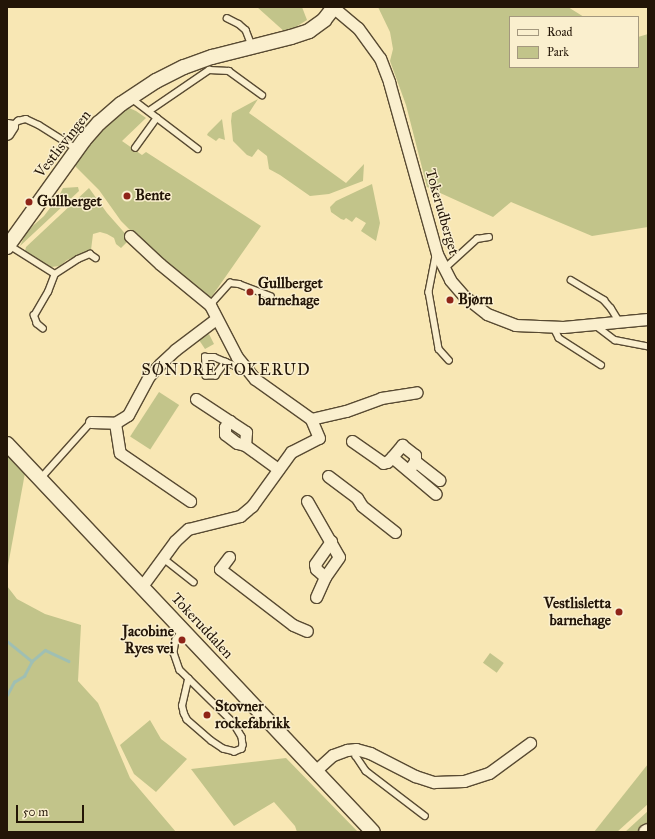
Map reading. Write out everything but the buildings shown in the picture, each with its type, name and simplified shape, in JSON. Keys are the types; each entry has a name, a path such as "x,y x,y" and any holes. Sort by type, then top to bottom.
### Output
{"street":[{"name":"Vestlisvingen","path":"8,246 78,149 99,123 131,98 156,81 184,67 212,57 309,31 324,20 334,7"},
{"name":"Tokerudberget","path":"334,7 358,28 373,47 383,64 437,254 450,280 464,296 487,314 515,325 553,326 648,319"},
{"path":"130,236 160,264 210,305 237,357 255,379 311,419 319,438 291,452 252,506 240,516 188,529 175,541 142,586"},
{"path":"91,422 115,423 128,415 149,376 160,364 175,350 216,319"},
{"path":"311,419 346,411 381,398 417,392"},
{"path":"196,399 230,421 225,427 226,434 237,443 245,445 278,469"},
{"path":"115,423 120,453 190,501"},
{"path":"352,441 383,463 387,462 402,445 415,455 412,466"},
{"name":"Tokeruddalen","path":"7,444 373,832"},
{"path":"392,457 439,480"},
{"path":"412,466 436,494"},
{"path":"328,476 357,498 362,506 395,532"},
{"path":"307,502 339,557 325,577 316,598"},
{"path":"325,577 316,569 315,564 331,541"},
{"path":"229,557 220,569 292,625 307,631"},
{"path":"315,771 333,755 347,750 356,749 370,753 415,776 434,782 448,783 464,781 490,773 530,743"}],"lane":[{"path":"227,18 239,24 246,30 252,46"},
{"path":"149,112 209,70 229,71 262,95"},
{"path":"131,98 198,149"},
{"path":"135,148 157,118"},
{"path":"8,129 18,121 26,119 78,149"},
{"path":"444,269 477,240 489,237"},
{"path":"8,246 55,274"},
{"path":"43,329 37,324 34,316 48,292 55,274 78,259 90,254 96,258"},
{"path":"437,254 429,292 439,349 449,360"},
{"path":"571,280 604,300 619,321"},
{"path":"210,305 230,283 239,284 271,296"},
{"path":"593,324 615,340 647,346"},
{"path":"553,326 559,338 601,365"},
{"path":"226,362 249,371"},
{"path":"40,480 91,422"},
{"path":"162,558 194,582"},
{"path":"183,631 176,640 174,653 180,670 232,722 242,737 242,749 235,752 222,749 187,720 182,706 188,679"},
{"path":"356,749 356,756 366,771 425,816"}],"green space":[{"path":"257,7 302,7 307,20 286,33"},
{"path":"378,7 568,7 582,16 509,16 509,68 639,68 639,37 648,34 648,227 592,236 511,202 493,217 427,187 406,105 390,61 393,49 390,32"},
{"path":"258,99 249,113 346,183 364,164 363,181 329,194 310,196 269,169 267,156 258,149 252,157 247,155 233,141 231,121 232,113"},
{"path":"127,107 146,118 122,141 142,155 146,152 261,226 210,299 148,248 121,221 99,190 75,166 88,144 101,130"},
{"path":"222,119 225,140 219,138 216,141 207,135"},
{"path":"372,184 380,223 376,241 361,231 366,223 356,217 352,222 346,218 344,220 341,219 331,212 330,207 336,201"},
{"path":"78,187 79,191 20,246 27,231 44,216 63,188"},
{"path":"89,188 107,213 130,239 121,248 116,244 114,238 100,232 93,234 91,250 67,260 60,266 51,267 25,251 26,247"},
{"path":"209,334 214,344 205,349 199,340"},
{"path":"159,392 179,405 150,450 130,436"},
{"path":"7,455 25,473 7,571"},
{"path":"7,586 17,599 45,614 81,625 78,681 98,703 130,778 176,832 8,832"},
{"path":"490,653 504,663 497,673 483,663"},
{"path":"150,720 161,739 187,759 156,792 134,774 120,745"},
{"path":"286,758 358,832 297,832 295,826 274,802 234,826 191,769"},
{"path":"648,764 648,804 617,832 594,832"},
{"path":"648,811 648,824 639,832 625,832"}],"waterway":[{"path":"7,641 32,661 45,650 69,661"},
{"path":"7,695 14,682 24,676 32,661"}],"place":[{"name":"Bente","path":"127,196"},
{"name":"Gullberget","path":"29,202"},
{"name":"Gullberget barnehage","path":"250,292"},
{"name":"Bjørn","path":"450,300"},
{"name":"Vestlisletta barnehage","path":"619,612"},
{"name":"Jacobine Ryes vei","path":"182,640"},
{"name":"Stovner rockefabrikk","path":"207,715"}],"district":[{"name":"SØNDRE TOKERUD","path":"226,370"}]}
